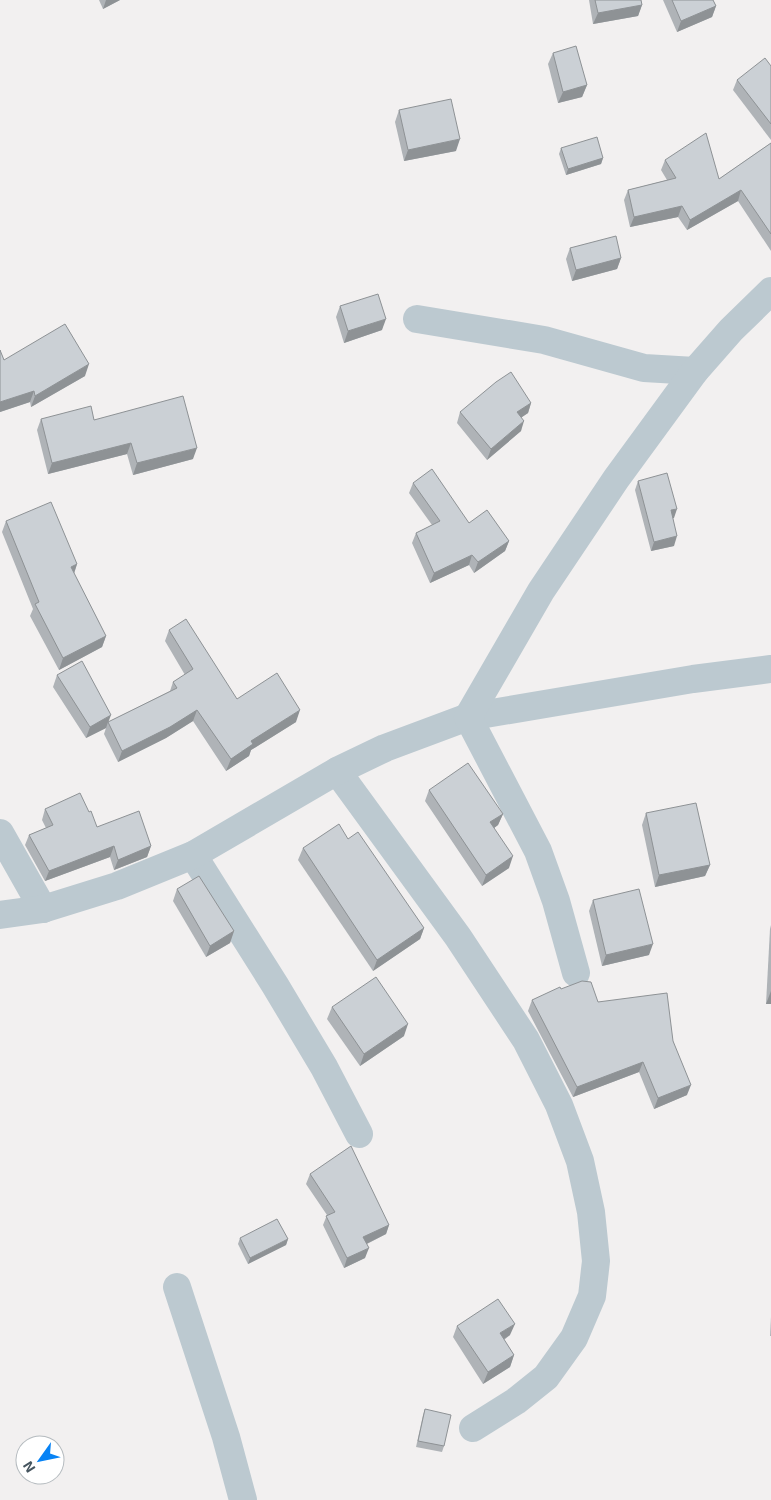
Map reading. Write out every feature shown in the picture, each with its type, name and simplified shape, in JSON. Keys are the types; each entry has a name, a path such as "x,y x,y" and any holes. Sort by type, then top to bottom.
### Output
{"street":[{"path":"468,716 541,591 616,479 695,371 731,330 771,290"},
{"path":"417,319 544,340 644,368 695,371"},
{"path":"0,915 43,909 117,886 193,855 337,771 385,748 468,716 683,680 771,669"},
{"path":"468,716 538,851 556,901 576,973"},
{"path":"337,771 458,937 526,1040 560,1105 580,1160 591,1212 596,1261 592,1296 574,1338 546,1377 516,1401 473,1428"},
{"path":"0,833 43,909"},
{"path":"193,855 324,1067 359,1134"},
{"path":"177,1287 226,1437 243,1500"}],"building":[{"path":"595,0 641,0 642,5 598,13"},
{"path":"672,0 713,0 716,6 681,21"},
{"path":"576,46 587,85 563,92 553,53"},
{"path":"765,58 771,66 771,124 737,80"},
{"path":"451,99 460,139 408,150 399,110"},
{"path":"706,133 719,179 771,143 771,234 741,190 690,220 682,206 634,217 628,190 676,178 665,160"},
{"path":"597,137 603,158 568,169 561,148"},
{"path":"616,236 621,258 576,270 570,248"},
{"path":"378,294 386,319 348,331 340,306"},
{"path":"65,324 89,364 35,396 34,391 0,402 0,350 4,360"},
{"path":"511,372 531,403 517,412 524,421 491,449 460,412"},
{"path":"183,396 197,448 137,463 131,443 52,463 41,419 91,406 94,420"},
{"path":"432,469 469,523 487,510 509,541 478,562 472,555 434,573 416,533 440,521 413,483"},
{"path":"667,473 677,509 671,510 677,536 654,542 638,481"},
{"path":"51,502 77,564 71,567 106,636 63,658 35,604 39,602 6,521"},
{"path":"186,619 237,699 277,673 300,710 251,741 253,744 231,759 197,710 170,727 122,751 108,722 177,688 173,682 193,669 169,630"},
{"path":"82,661 111,715 90,727 57,675"},
{"path":"468,763 503,814 490,822 513,856 486,875 429,790"},
{"path":"80,793 89,812 91,811 97,827 139,811 151,846 118,860 114,846 49,871 29,835 53,825 45,809"},
{"path":"696,803 710,865 659,875 646,813"},
{"path":"339,824 348,839 358,832 424,928 377,960 303,848"},
{"path":"199,876 234,931 210,946 177,889"},
{"path":"639,889 653,944 606,955 593,900"},
{"path":"376,977 408,1024 364,1054 332,1007"},
{"path":"582,981 591,982 598,1002 667,993 673,1041 691,1085 658,1098 643,1062 577,1087 532,1000 560,987 561,989"},
{"path":"351,1146 389,1225 363,1237 369,1248 347,1258 326,1216 335,1212 310,1174"},
{"path":"277,1219 288,1239 250,1258 240,1238"},
{"path":"498,1299 515,1324 500,1333 514,1355 488,1372 457,1326"},
{"path":"425,1409 451,1415 444,1446 418,1441"}]}
